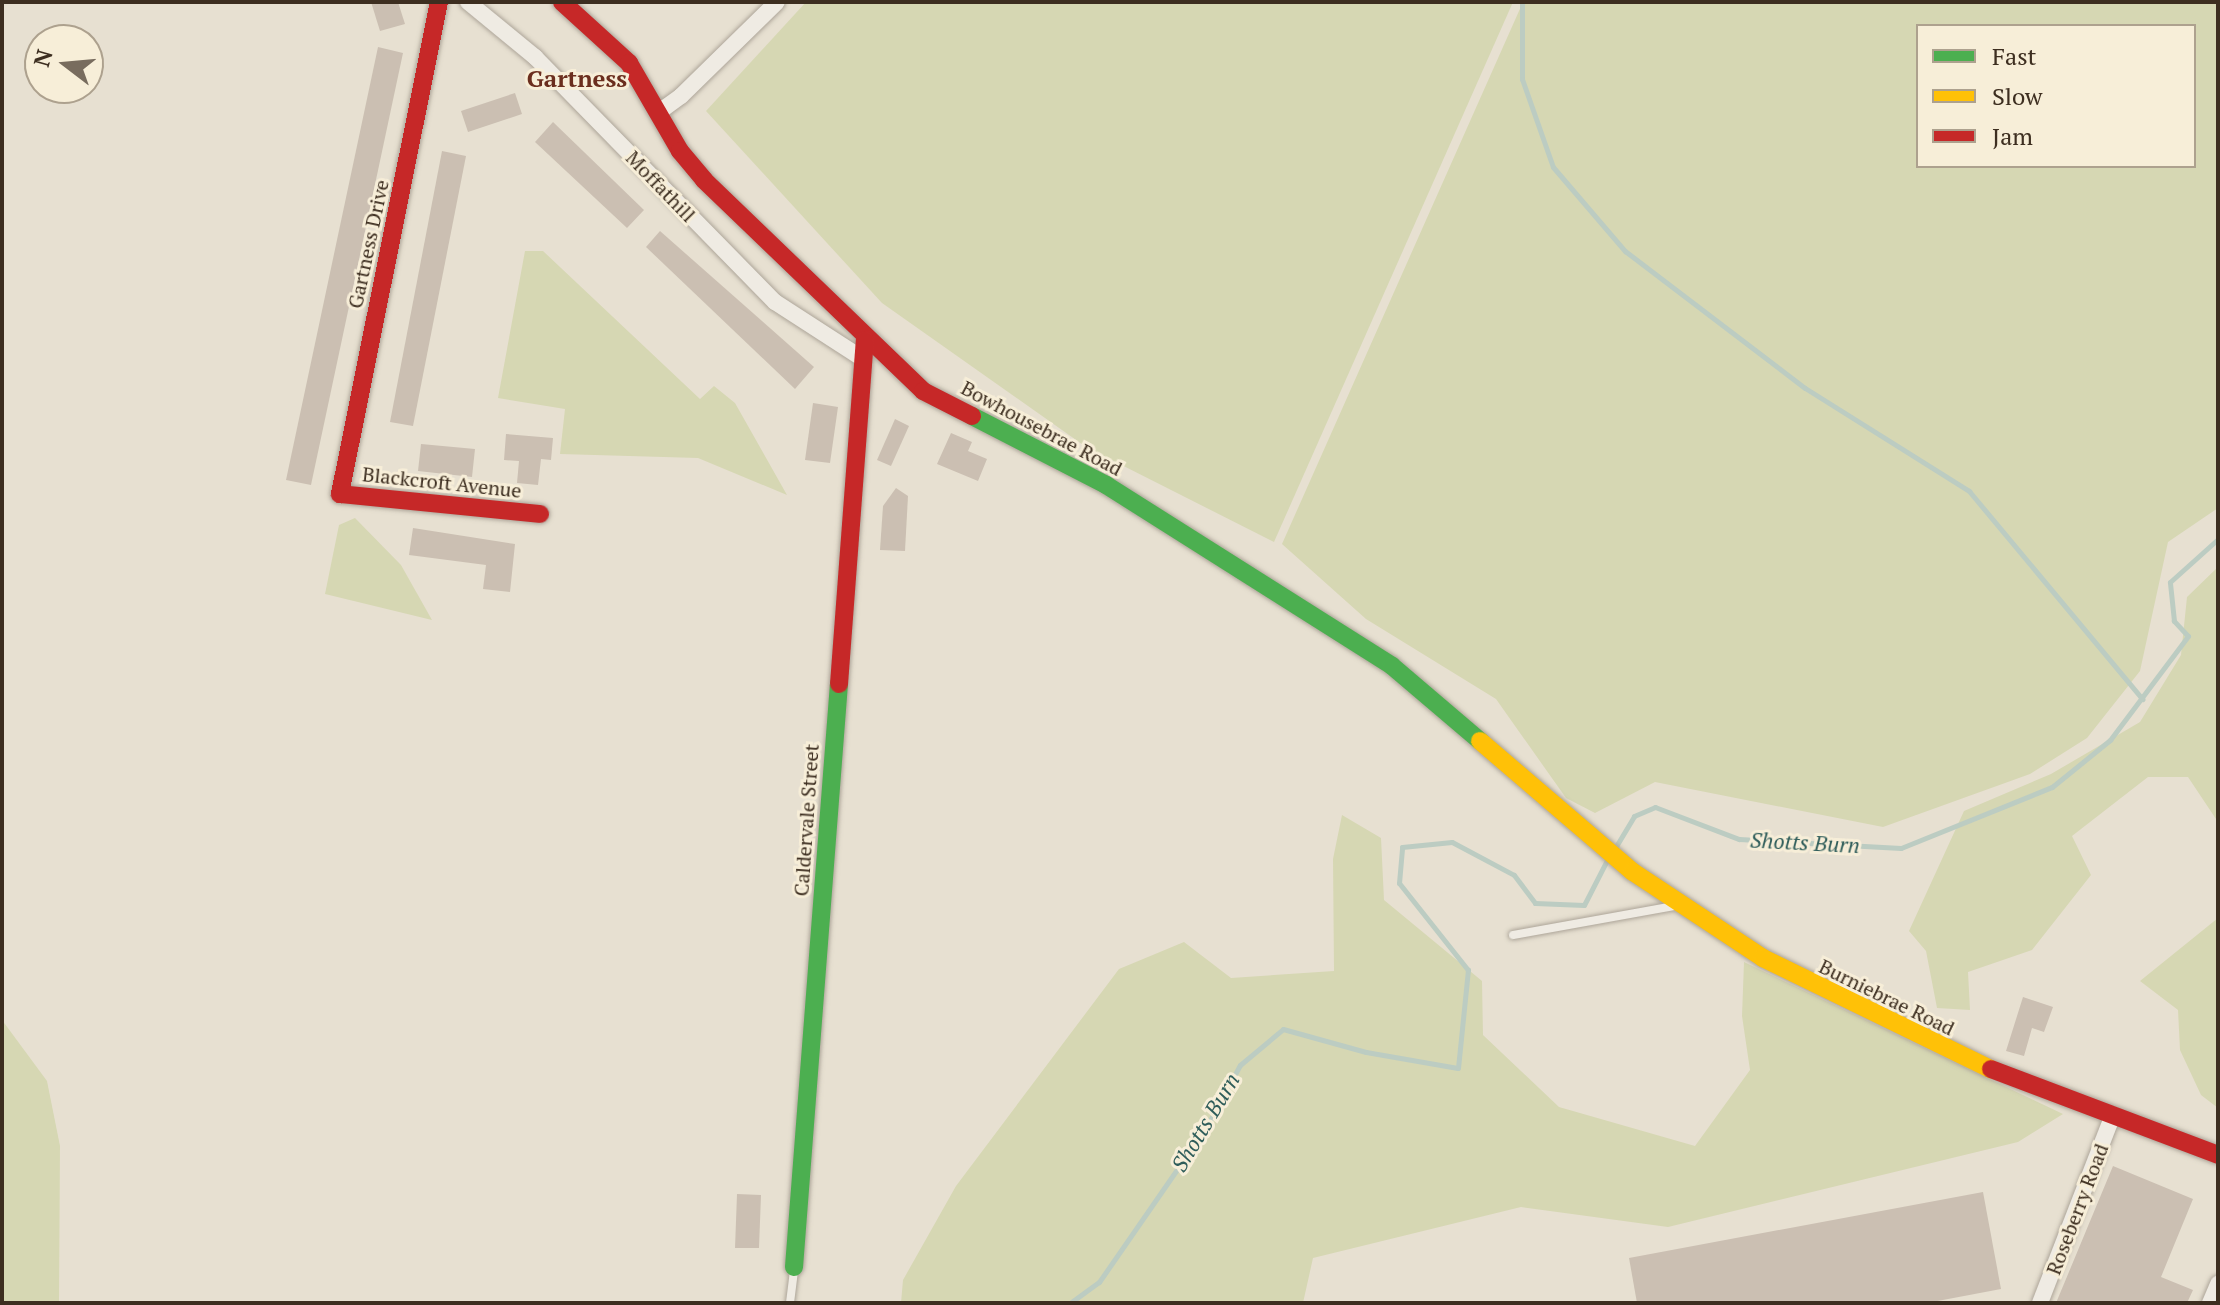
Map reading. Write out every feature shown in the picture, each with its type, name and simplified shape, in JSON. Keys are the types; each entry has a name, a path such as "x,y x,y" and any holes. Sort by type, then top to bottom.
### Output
{"street":[{"name":"Gartness Drive","path":"340,494 439,2"},
{"name":"Moffathill","path":"468,2 535,57 775,302 863,359"},
{"name":"Bowhousebrae Road","path":"562,2 629,63 680,151 704,180 865,340 923,391 1106,485 1392,666 1569,820"},
{"path":"659,112 681,96 777,2"},
{"name":"Caldervale Street","path":"794,1267 865,340"},
{"name":"Blackcroft Avenue","path":"340,494 540,514"},
{"name":"Burniebrae Road","path":"1569,820 1633,872 1763,958 1858,1010 1960,1057 2218,1155"},
{"name":"Roseberry Road","path":"2040,1303 2113,1115"},
{"path":"2210,1303 2218,1284"}],"lane":[{"path":"1513,935 1683,904"},
{"name":"Caldervale Street","path":"790,1303 794,1267"}],"green space":[{"path":"806,2 1513,2 1274,542 1086,447 882,303 706,111"},
{"path":"1523,2 2218,2 2218,508 2168,542 2140,671 2087,738 2030,774 1883,827 1655,782 1595,813 1566,798 1496,699 1366,619 1282,544"},
{"path":"525,251 543,251 700,399 714,386 735,403 787,495 698,458 560,454 565,409 498,398"},
{"path":"355,518 401,565 432,620 325,594 339,525"},
{"path":"2218,567 2218,822 2188,777 2148,777 2072,836 2091,875 2032,950 1968,972 1970,1010 1937,1008 1926,951 1909,931 1964,811 2051,774 2140,722 2181,655 2187,597"},
{"path":"1342,815 1381,838 1384,900 1482,981 1483,1035 1559,1107 1695,1146 1750,1070 1742,1016 1744,962 2063,1114 2018,1142 1668,1227 1521,1207 1313,1258 1303,1303 901,1303 903,1280 956,1186 1119,969 1184,942 1231,978 1334,971 1333,859"},
{"path":"2218,918 2218,1108 2201,1095 2180,1050 2178,1010 2140,981"},
{"path":"2,1020 47,1081 60,1146 59,1303 2,1303"}],"building":[{"path":"371,2 398,2 405,24 380,31"},
{"path":"378,47 403,53 311,485 286,480"},
{"path":"515,93 522,114 468,132 461,111"},
{"path":"553,122 644,210 627,228 535,142"},
{"path":"442,151 466,156 413,426 390,422"},
{"path":"660,231 814,367 795,389 646,247"},
{"path":"813,403 838,407 830,463 805,460"},
{"path":"895,419 909,426 891,466 877,460"},
{"path":"951,433 972,442 968,451 987,459 978,481 937,464"},
{"path":"506,434 553,438 551,460 541,459 538,485 517,483 519,461 504,460"},
{"path":"421,444 475,449 472,477 418,471"},
{"path":"896,488 908,496 905,551 880,550 883,506"},
{"path":"413,528 515,544 510,592 483,589 486,565 409,555"},
{"path":"2023,997 2053,1007 2044,1032 2032,1028 2024,1056 2006,1051"},
{"path":"2113,1166 2193,1199 2161,1277 2193,1290 2187,1303 2056,1303"},
{"path":"1983,1192 2001,1289 1927,1303 1637,1303 1629,1258"},
{"path":"737,1194 761,1195 759,1248 735,1248"}],"waterway":[{"path":"1522,2 1522,79 1553,167 1625,251 1805,388 1969,491 2142,699"},
{"name":"Shotts Burn","path":"1615,848 1634,816 1655,807 1739,839 1901,848 2052,787 2110,740 2188,636 2174,621 2170,582 2218,539"},
{"name":"Shotts Burn","path":"1070,1303 1099,1282 1207,1126 1240,1065 1283,1029 1366,1052 1458,1068 1468,970 1399,883 1402,847 1452,842 1514,875 1535,903 1584,905 1607,860"}],"traffic: fast":[{"path":"972,416 1106,485 1392,666 1480,741"},
{"path":"794,1267 839,684"}],"traffic: slow":[{"path":"1480,741 1633,872 1763,958 1991,1069"}],"traffic: jam":[{"path":"439,2 340,494 540,514"},
{"path":"562,2 629,63 680,151 704,180 923,391 972,416"},
{"path":"839,684 865,340"},
{"path":"1991,1069 2218,1155"}],"district":[{"name":"Gartness","path":"577,79"}]}
